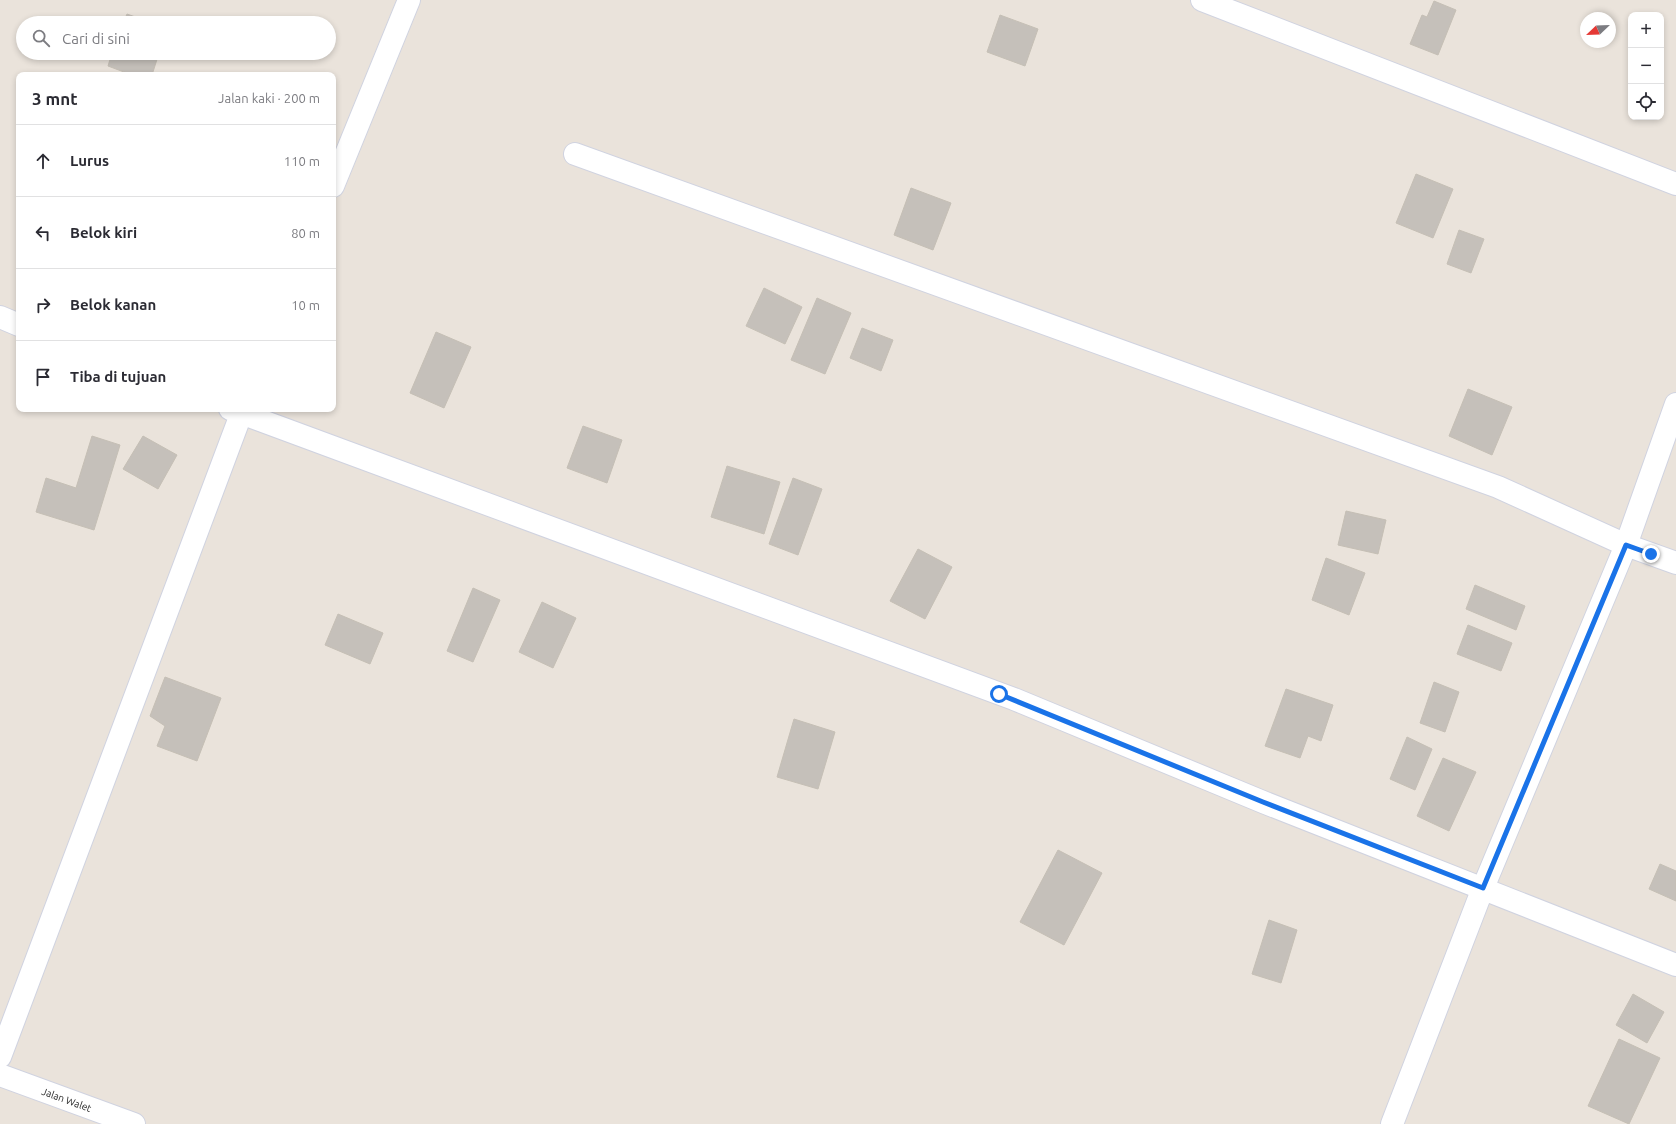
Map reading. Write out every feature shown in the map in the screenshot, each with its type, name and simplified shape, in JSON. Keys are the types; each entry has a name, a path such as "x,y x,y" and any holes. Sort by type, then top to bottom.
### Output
{"street":[{"path":"336,179 409,0"},
{"path":"1202,0 1676,184"},
{"path":"575,154 1498,487 1626,545 1676,563"},
{"path":"0,317 16,324"},
{"path":"1392,1124 1483,888 1626,545 1676,404"},
{"path":"0,1057 237,412"},
{"path":"243,412 1014,699 1263,802 1676,965"},
{"name":"Jalan Walet","path":"0,1075 134,1124"}],"building":[{"path":"1434,1 1456,10 1438,55 1410,44 1422,15 1427,17"},
{"path":"1000,15 1038,29 1025,66 987,52"},
{"path":"110,60 157,60 153,72 124,72 108,66"},
{"path":"1416,174 1453,189 1433,238 1396,223"},
{"path":"911,188 951,203 933,250 894,235"},
{"path":"1459,230 1484,239 1471,273 1447,264"},
{"path":"764,288 802,307 785,344 746,326"},
{"path":"817,298 851,313 825,374 791,360"},
{"path":"862,328 893,340 881,371 850,358"},
{"path":"436,332 471,347 444,408 410,393"},
{"path":"1468,389 1512,407 1492,455 1449,436"},
{"path":"583,426 622,440 607,483 567,468"},
{"path":"92,436 120,445 94,530 36,512 46,478 76,488"},
{"path":"143,436 177,455 158,489 123,469"},
{"path":"727,466 780,482 764,534 711,517"},
{"path":"793,478 822,489 798,555 769,544"},
{"path":"1346,511 1386,520 1378,554 1338,545"},
{"path":"918,549 952,567 925,619 890,601"},
{"path":"1326,558 1365,573 1349,615 1312,600"},
{"path":"1475,585 1525,606 1516,630 1466,609"},
{"path":"473,588 500,600 473,662 447,651"},
{"path":"542,602 576,618 553,668 519,652"},
{"path":"338,614 383,633 370,664 325,645"},
{"path":"1468,625 1512,643 1501,671 1457,654"},
{"path":"165,677 221,698 197,761 157,746 165,726 150,716"},
{"path":"1434,682 1459,692 1445,732 1420,723"},
{"path":"1286,689 1333,705 1321,741 1308,736 1300,758 1265,746"},
{"path":"794,719 835,732 818,789 777,777"},
{"path":"1407,737 1432,749 1415,790 1390,779"},
{"path":"1443,758 1476,772 1449,831 1417,816"},
{"path":"1058,850 1102,873 1064,945 1020,922"},
{"path":"1660,864 1676,871 1676,901 1649,889"},
{"path":"1269,920 1297,930 1281,983 1252,974"},
{"path":"1633,994 1664,1012 1647,1043 1616,1025"},
{"path":"1619,1039 1660,1058 1629,1124 1588,1106"}],"route":[{"path":"999,694 1263,802 1483,888 1626,545 1651,554"}]}
